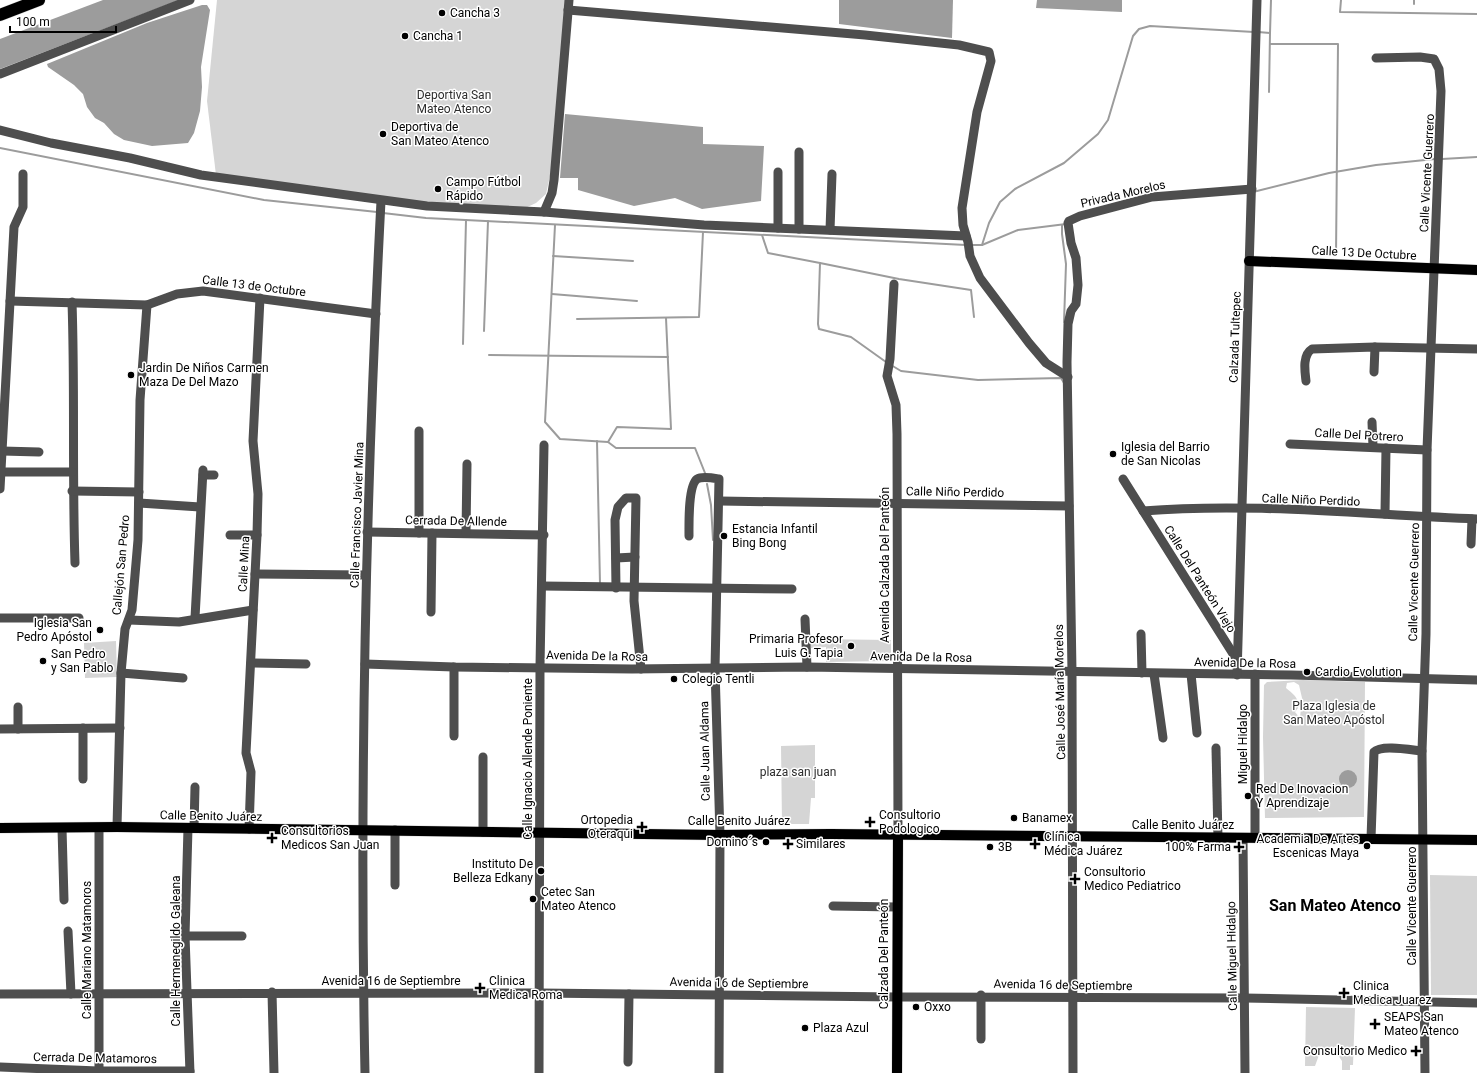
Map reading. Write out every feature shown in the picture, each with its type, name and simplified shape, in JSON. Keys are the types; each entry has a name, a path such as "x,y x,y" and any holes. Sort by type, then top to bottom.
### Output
{"highway":[{"path":"0,7 18,0"},
{"path":"0,15 39,0"}],"main road":[{"name":"Calle 13 De Octubre","path":"1250,261 1435,270 1477,270"},
{"name":"Calle Benito Juárez","path":"0,828 191,828 720,835 898,834 1477,840"},
{"name":"Calzada Del Panteón","path":"897,1073 898,834"}],"street":[{"path":"0,74 190,0"},
{"path":"544,212 552,193 554,180 569,0"},
{"name":"Calzada Tultepec","path":"1237,675 1257,0"},
{"path":"568,10 865,35 959,45 990,53 991,61 977,112 964,193 962,217 970,256 980,278 1038,354 1055,370 1068,377"},
{"name":"Calle Vicente Guerrero","path":"1376,58 1420,57 1434,59 1439,69 1442,91 1427,450 1426,634 1422,751 1426,1003 1425,1073"},
{"path":"0,130 51,143 130,158 201,175 381,204 544,212 704,225 830,230 967,239"},
{"path":"799,152 800,229"},
{"path":"778,172 778,228"},
{"path":"0,489 3,378 10,301 14,227 23,207 23,174"},
{"path":"830,230 832,174"},
{"name":"Privada Morelos","path":"1071,311 1076,304 1078,285 1076,258 1069,235 1069,220 1152,197 1252,189"},
{"name":"Calle Francisco Javier Mina","path":"364,1073 363,993 366,575 381,204"},
{"name":"Avenida Calzada Del Panteón","path":"894,284 890,359 887,370 888,380 893,391 896,420 898,834"},
{"name":"Calle 13 de Octubre","path":"10,301 146,304 190,292 203,291 376,314"},
{"name":"Calle Mina","path":"249,829 251,772 246,753 257,535 258,494 253,441 260,298"},
{"path":"72,302 75,372 72,472 75,563"},
{"name":"Callejón San Pedro","path":"117,828 121,673 125,629 129,620 138,540 141,394 146,304"},
{"name":"Calle José María Morelos","path":"1071,311 1067,330 1072,672 1073,1073"},
{"path":"1374,372 1375,347"},
{"path":"1306,381 1306,358 1308,351 1312,350 1375,347 1477,349"},
{"path":"1372,422 1373,447"},
{"path":"419,533 420,431"},
{"name":"Calle Ignacio Allende Poniente","path":"539,1073 540,667 544,535 544,444"},
{"name":"Calle Del Potrero","path":"1290,444 1427,450"},
{"path":"1385,514 1386,448"},
{"path":"2,451 39,452"},
{"path":"466,533 467,464"},
{"path":"1,472 72,472"},
{"path":"195,618 203,472 214,475"},
{"name":"Calle Juan Aldama","path":"689,536 691,492 697,479 719,478 720,500 715,669 720,835 719,1073"},
{"name":"Calle Del Panteón Viejo","path":"1124,480 1237,660"},
{"path":"72,491 139,492"},
{"path":"616,588 615,520 618,507 626,498 636,498 634,588 635,620 641,669"},
{"name":"Calle Niño Perdido","path":"720,500 1069,506"},
{"path":"139,503 200,507"},
{"name":"Calle Niño Perdido","path":"1143,512 1202,508 1385,514 1474,519"},
{"path":"1471,544 1474,519"},
{"name":"Cerrada De Allende","path":"367,532 544,535"},
{"path":"431,612 432,533"},
{"path":"230,534 257,535"},
{"path":"616,558 635,557"},
{"path":"255,574 366,575"},
{"path":"542,586 792,590"},
{"path":"129,620 179,622 195,618 253,610"},
{"path":"0,618 79,618"},
{"path":"805,619 807,667"},
{"path":"1141,634 1142,673"},
{"path":"251,663 306,664"},
{"name":"Avenida De la Rosa","path":"365,664 454,667 641,669 807,667 1154,674 1255,674 1424,680 1477,680"},
{"path":"454,667 454,736"},
{"path":"121,673 183,678"},
{"path":"1154,674 1163,738"},
{"path":"1191,674 1197,733"},
{"name":"Miguel Hidalgo","path":"1255,674 1255,838"},
{"path":"18,707 18,729"},
{"path":"82,779 83,728"},
{"path":"0,729 120,728"},
{"path":"1216,748 1218,838"},
{"path":"1371,839 1374,752 1377,749 1386,748 1422,751"},
{"path":"483,757 483,832"},
{"name":"Calle Hermenegildo Galeana","path":"190,1072 185,936 191,828 195,787"},
{"path":"62,828 64,900"},
{"name":"Calle Mariano Matamoros","path":"98,1072 99,828"},
{"path":"395,830 395,885"},
{"name":"Calle Miguel Hidalgo","path":"1243,838 1245,1073"},
{"path":"834,906 897,908"},
{"path":"68,931 71,994"},
{"path":"185,936 242,936"},
{"name":"Avenida 16 de Septiembre","path":"0,994 71,994 98,992 539,993 897,997 981,996 1074,998 1244,998 1477,1003"},
{"path":"272,992 274,1073"},
{"path":"628,1062 629,994"},
{"path":"981,996 981,1038"},
{"name":"Cerrada De Matamoros","path":"0,1068 98,1072 190,1072"}],"green space":[{"name":"Deportiva de San Mateo Atenco","path":"217,0 565,0 552,167 546,194 536,203 523,209 415,202 216,175 207,101"},
{"path":"810,639 891,640 891,661 826,662 826,647 811,648"},
{"path":"116,641 117,677 85,678 84,643"},
{"name":"Plaza Iglesia de San Mateo Apóstol","path":"1303,680 1365,682 1364,817 1265,818 1263,737 1264,685 1267,682","holes":["1294,682 1299,685 1302,698 1300,718 1295,712 1298,708 1298,701 1286,688 1287,683"]},
{"name":"plaza san juan","path":"815,745 815,798 811,798 809,824 782,824 781,746"},
{"path":"1430,875 1477,876 1477,995 1431,995"},
{"path":"1306,1007 1355,1008 1353,1065 1350,1065 1350,1070 1342,1070 1342,1061 1338,1055 1339,1053 1331,1050 1318,1053 1319,1055 1315,1066 1305,1066"}],"shaded area":[{"path":"103,0 179,0 0,69 0,39"},
{"path":"839,0 953,0 952,38 839,24"},
{"path":"1037,0 1122,0 1122,12 1036,8"},
{"path":"202,5 207,5 210,10 201,67 202,87 200,111 194,133 188,143 152,146 124,140 114,134 104,123 95,118 87,107 83,94 74,85 48,67 47,64 147,23"},
{"path":"565,114 703,127 703,144 764,146 761,201 702,209 675,198 634,206 578,190 578,178 560,178"},
{"path":"1348,770 1354,773 1357,779 1354,785 1348,788 1342,785 1339,779 1342,773"}],"waterway":[{"path":"1258,32 1270,33 1271,0"},
{"path":"1341,0 1340,12 1477,14"},
{"path":"982,245 989,223 1000,202 1015,189 1064,163 1098,134 1108,120 1133,36 1139,29 1150,26 1254,32"},
{"path":"1269,92 1270,33"},
{"path":"1270,44 1338,44 1336,255"},
{"path":"0,148 264,200 377,212"},
{"path":"1442,159 1477,157"},
{"path":"1253,192 1329,173 1376,165 1435,159"},
{"path":"383,213 426,218 966,245"},
{"path":"463,344 466,220"},
{"path":"484,331 488,221"},
{"path":"970,245 982,245 1018,230 1066,224"},
{"path":"555,225 545,422 560,439 608,442 616,448 695,448 705,473"},
{"path":"1062,225 1066,264 1064,322"},
{"path":"577,319 699,317 703,232"},
{"path":"762,235 768,253 820,263 819,329 851,337 886,362"},
{"path":"553,256 633,261"},
{"path":"820,263 899,279 971,290 974,317"},
{"path":"552,294 637,301"},
{"path":"608,442 617,427 671,429 666,318"},
{"path":"489,355 668,357"},
{"path":"891,365 901,371 978,380 1061,378 1064,383"},
{"path":"597,441 600,584"},
{"path":"707,484 711,505 713,540"}],"place":[{"name":"Cancha 3","path":"442,13"},
{"name":"Cancha 1","path":"405,36"},
{"name":"Deportiva de San Mateo Atenco","path":"383,134"},
{"name":"Campo Fútbol Rápido","path":"438,189"},
{"name":"Jardin De Niños Carmen Maza De Del Mazo","path":"131,375"},
{"name":"Iglesia del Barrio de San Nicolas","path":"1113,454"},
{"name":"Estancia Infantil Bing Bong","path":"724,536"},
{"name":"Iglesia San Pedro Apóstol","path":"100,630"},
{"name":"Primaria Profesor Luis G. Tapia","path":"851,646"},
{"name":"San Pedro y San Pablo","path":"43,661"},
{"name":"Cardio Evolution","path":"1307,672"},
{"name":"Colegio Tentli","path":"674,679"},
{"name":"Red De Inovacion Y Aprendizaje","path":"1248,796"},
{"name":"Banamex","path":"1014,818"},
{"name":"Consultorio Podologico","path":"870,822"},
{"name":"Ortopedia Oteraqui","path":"642,827"},
{"name":"Consultorios Medicos San Juan","path":"272,838"},
{"name":"Domino´s","path":"766,842"},
{"name":"Similares","path":"788,844"},
{"name":"Clínica Médica Juárez","path":"1035,844"},
{"name":"Academia De Artes Escenicas Maya","path":"1367,846"},
{"name":"3B","path":"990,847"},
{"name":"100% Farma","path":"1239,847"},
{"name":"Instituto De Belleza Edkany","path":"541,871"},
{"name":"Consultorio Medico Pediatrico","path":"1075,879"},
{"name":"Cetec San Mateo Atenco","path":"533,899"},
{"name":"Clinica Medica Roma","path":"480,988"},
{"name":"Clinica Medica Juarez","path":"1344,993"},
{"name":"Oxxo","path":"916,1007"},
{"name":"SEAPS San Mateo Atenco","path":"1375,1024"},
{"name":"Plaza Azul","path":"805,1028"},
{"name":"Consultorio Medico","path":"1416,1051"}],"district":[{"name":"San Mateo Atenco","path":"1335,905"}],"park label":[{"name":"Deportiva San Mateo Atenco","path":"454,102"}]}
